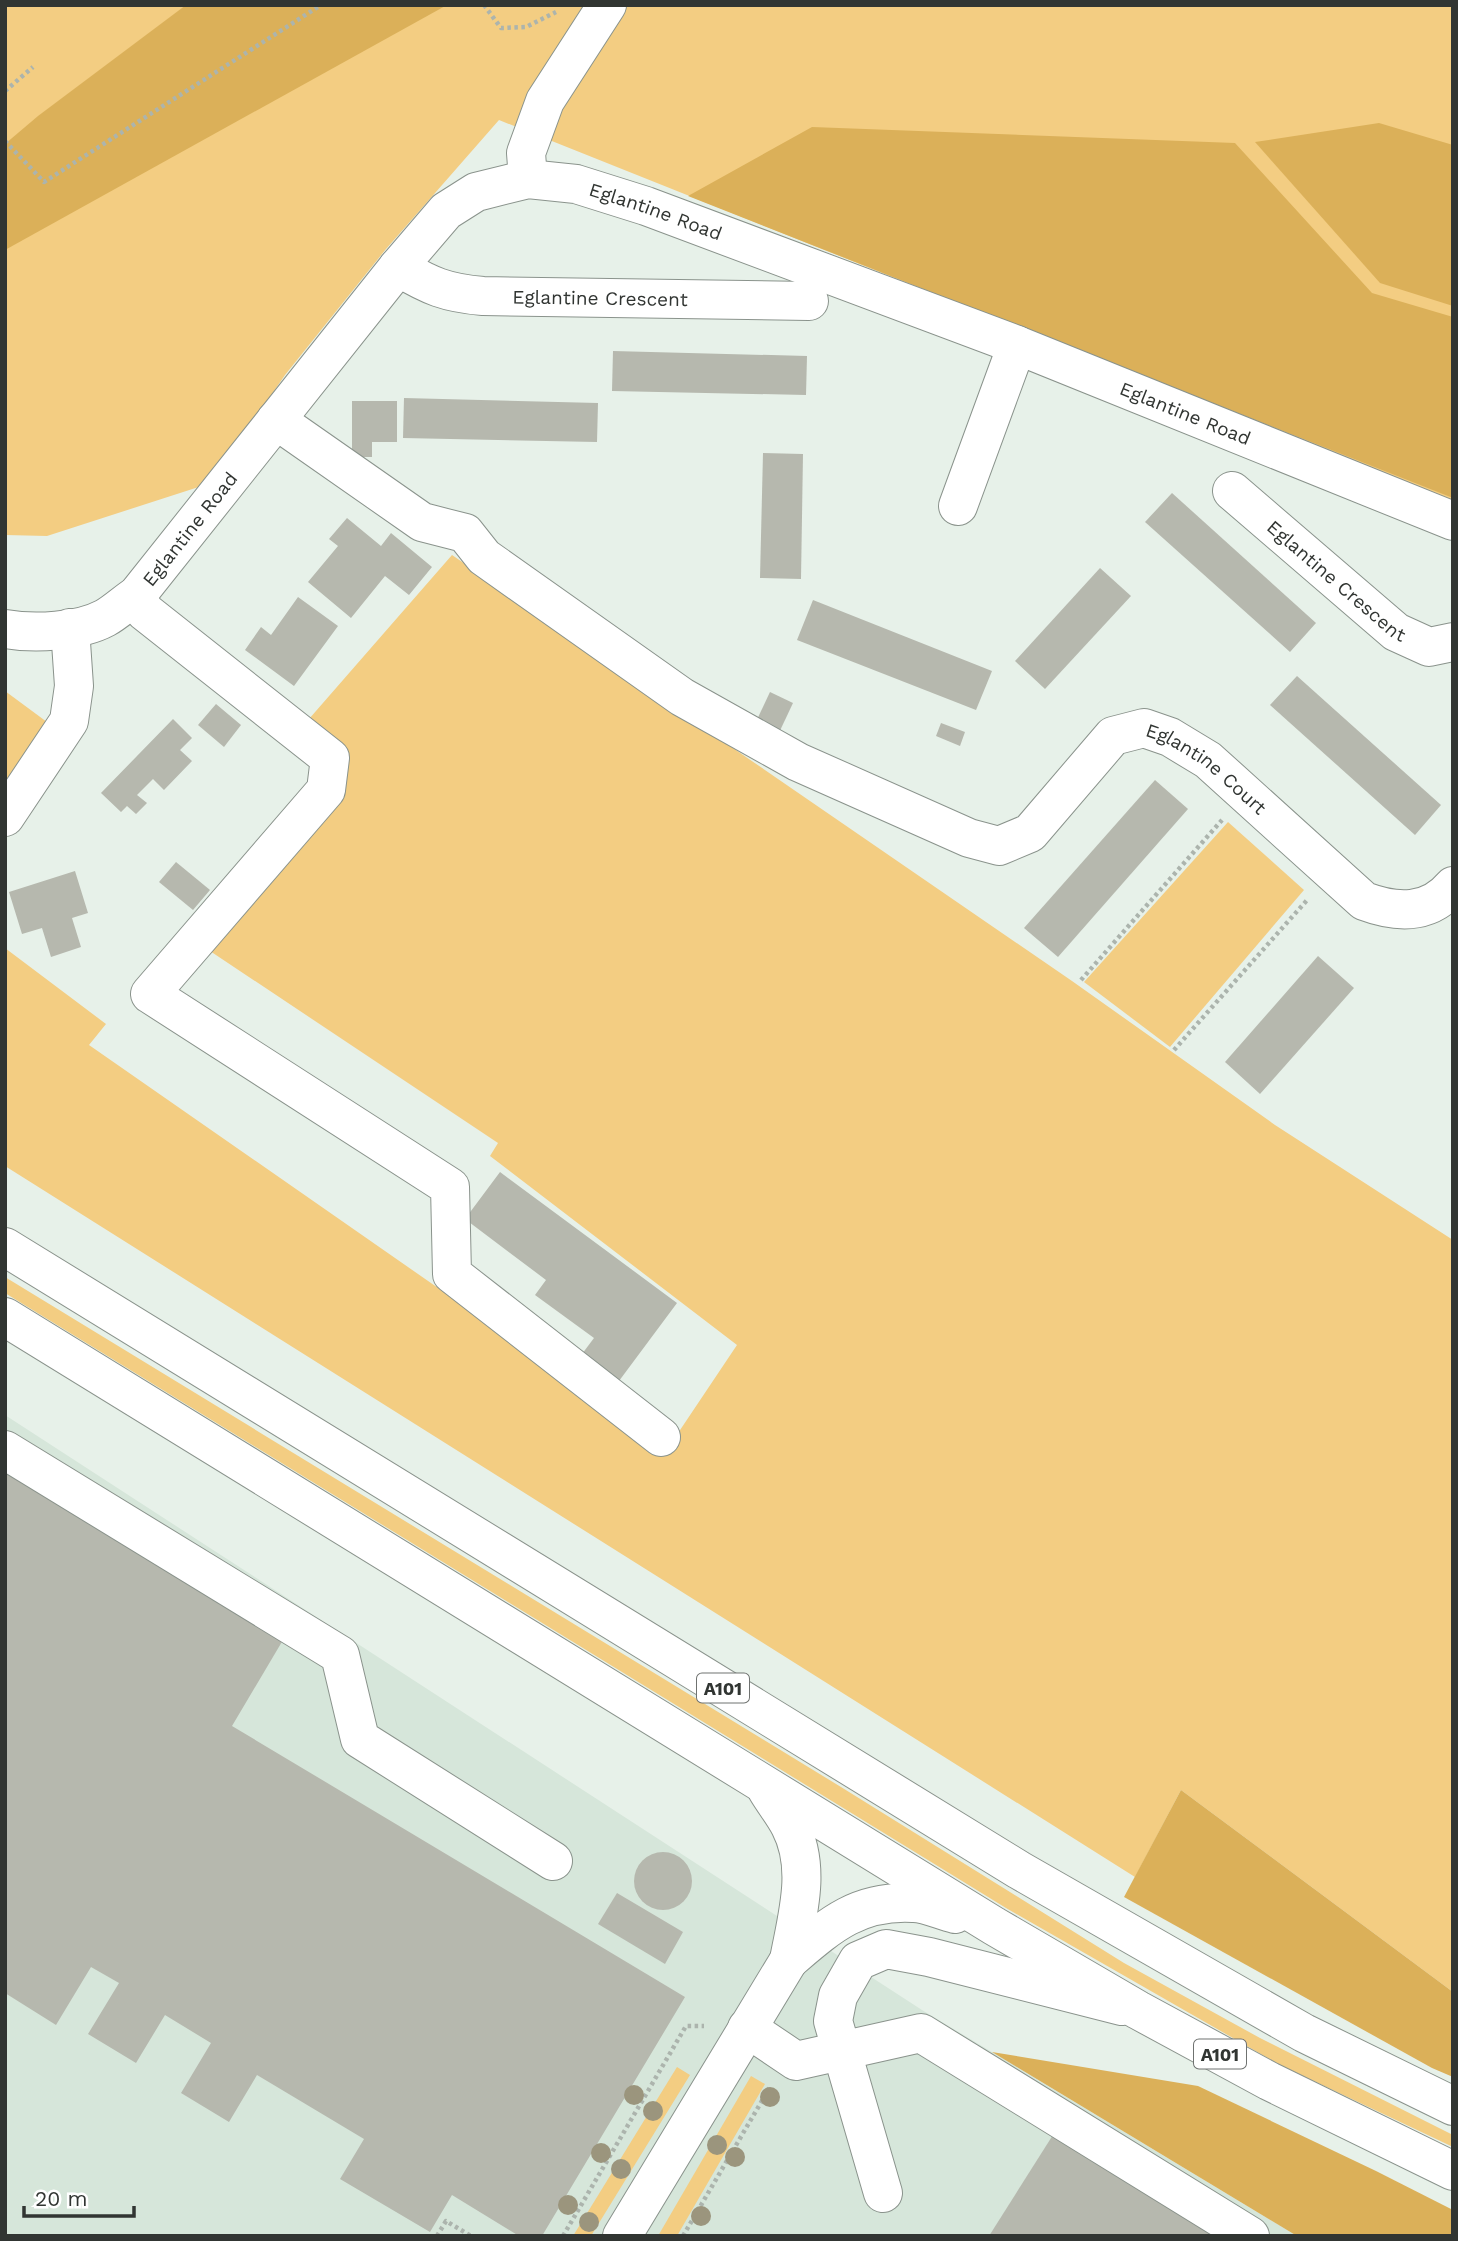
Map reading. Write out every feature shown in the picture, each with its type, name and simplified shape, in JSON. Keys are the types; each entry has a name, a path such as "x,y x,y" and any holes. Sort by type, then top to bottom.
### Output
{"main road":[{"path":"528,178 526,153 545,101 607,5"},
{"name":"Eglantine Road","path":"5,629 44,633 70,628 104,619 136,595 398,267 446,211 476,192 528,178 576,184 646,206 1017,345 1453,522"},
{"name":"Eglantine Crescent","path":"398,267 434,287 455,294 809,301"},
{"path":"958,506 1017,345"},
{"name":"Eglantine Court","path":"276,421 422,522 466,533 484,557 682,697 799,762 969,838 999,846 1030,834 1113,736 1144,728 1170,737 1208,760 1364,901 1385,909 1406,910 1428,905 1453,886"},
{"name":"Eglantine Crescent","path":"1233,491 1396,632 1429,646 1453,642"},
{"path":"136,595 144,611 330,758 326,790 150,994 450,1187 452,1274 661,1437"},
{"path":"5,817 69,721 74,685 70,628"},
{"name":"A101","path":"5,1247 1019,1870 1304,2033 1453,2106"},
{"name":"A101","path":"5,1317 994,1926 1138,2010 1269,2081 1453,2171"},
{"path":"5,1450 340,1655 360,1739 553,1861"},
{"path":"762,1782 792,1828 802,1868 802,1889 789,1959"},
{"path":"622,2236 789,1959 829,1925 867,1906 915,1902 994,1926"},
{"path":"883,2193 833,2021 838,1996 859,1961 886,1949 929,1957 1138,2010"},
{"path":"747,2028 796,2061 921,2033 1250,2236"}],"path":[{"path":"5,141 44,182 321,5"},
{"path":"484,5 501,28 526,27 555,12 560,5"},
{"path":"5,92 33,67"},
{"path":"1081,980 1245,794"},
{"path":"1174,1050 1332,872"},
{"path":"562,2236 687,2026 747,2028"},
{"path":"684,2236 788,2056"},
{"path":"437,2236 446,2221 471,2236"}],"shaded area":[{"path":"5,5 1453,5 1453,501 499,120 386,249 285,375 211,483 47,536 5,535"},
{"path":"186,5 447,5 5,250 5,144 38,116"},
{"path":"1379,123 1453,145 1453,306 1380,283 1255,142"},
{"path":"812,127 1235,143 1372,293 1453,317 1453,498 688,196"},
{"path":"452,555 1072,981 1275,1125 1453,1240 1453,1992 1181,1790 1135,1877 5,1166 5,948 106,1024 89,1045 668,1448 737,1345 490,1156 498,1143 207,949 335,799 309,719"},
{"path":"5,691 51,725 5,782"},
{"path":"1228,822 1304,890 1170,1047 1084,982"},
{"path":"5,1277 841,1787 1124,1963 1260,2038 1453,2135 1453,2147 1280,2065 1006,1908 5,1293"},
{"path":"5,1415 922,2010 1297,2236 5,2236"},
{"path":"1181,1790 1453,1992 1453,2077 1432,2068 1124,1897"},
{"path":"992,2052 1198,2086 1453,2210 1453,2236 1297,2236"},
{"path":"677,2067 690,2075 591,2236 573,2236"},
{"path":"751,2076 765,2084 677,2236 658,2236"}],"building":[{"path":"613,351 807,356 806,395 612,391"},
{"path":"404,398 598,403 597,442 403,438"},
{"path":"352,401 397,401 397,442 372,442 372,457 352,457"},
{"path":"763,453 803,454 801,579 760,578"},
{"path":"1172,493 1316,623 1290,652 1145,522"},
{"path":"347,518 381,546 391,533 432,567 409,595 385,576 351,618 308,582 338,546 329,539"},
{"path":"1100,568 1131,596 1045,689 1015,661"},
{"path":"298,597 338,626 294,686 245,650 261,627 271,635"},
{"path":"813,600 992,671 976,710 797,640"},
{"path":"1297,676 1441,805 1415,835 1270,705"},
{"path":"770,692 793,703 777,737 754,726"},
{"path":"216,704 241,725 224,747 198,725"},
{"path":"173,719 192,738 180,750 192,761 164,790 153,779 137,795 147,803 136,814 127,806 121,812 101,793"},
{"path":"941,723 965,732 960,746 936,736"},
{"path":"1155,780 1188,809 1058,957 1024,928"},
{"path":"176,862 210,890 193,910 159,882"},
{"path":"75,871 88,913 72,918 81,947 51,957 42,928 22,934 9,892"},
{"path":"1318,956 1354,988 1260,1094 1225,1062"},
{"path":"500,1172 677,1303 619,1381 582,1354 594,1338 535,1295 546,1280 465,1219"},
{"path":"5,1471 283,1640 232,1726 685,1997 542,2236 519,2236 452,2195 430,2232 340,2179 364,2139 257,2075 229,2122 181,2093 211,2043 165,2015 136,2063 88,2034 119,1983 91,1967 56,2025 5,1993"},
{"path":"663,1852 679,1857 687,1865 692,1881 687,1897 679,1905 663,1910 647,1905 639,1897 634,1881 639,1865 647,1857"},
{"path":"617,1893 683,1932 665,1964 598,1924"},
{"path":"1058,2127 1232,2236 989,2236"}]}
